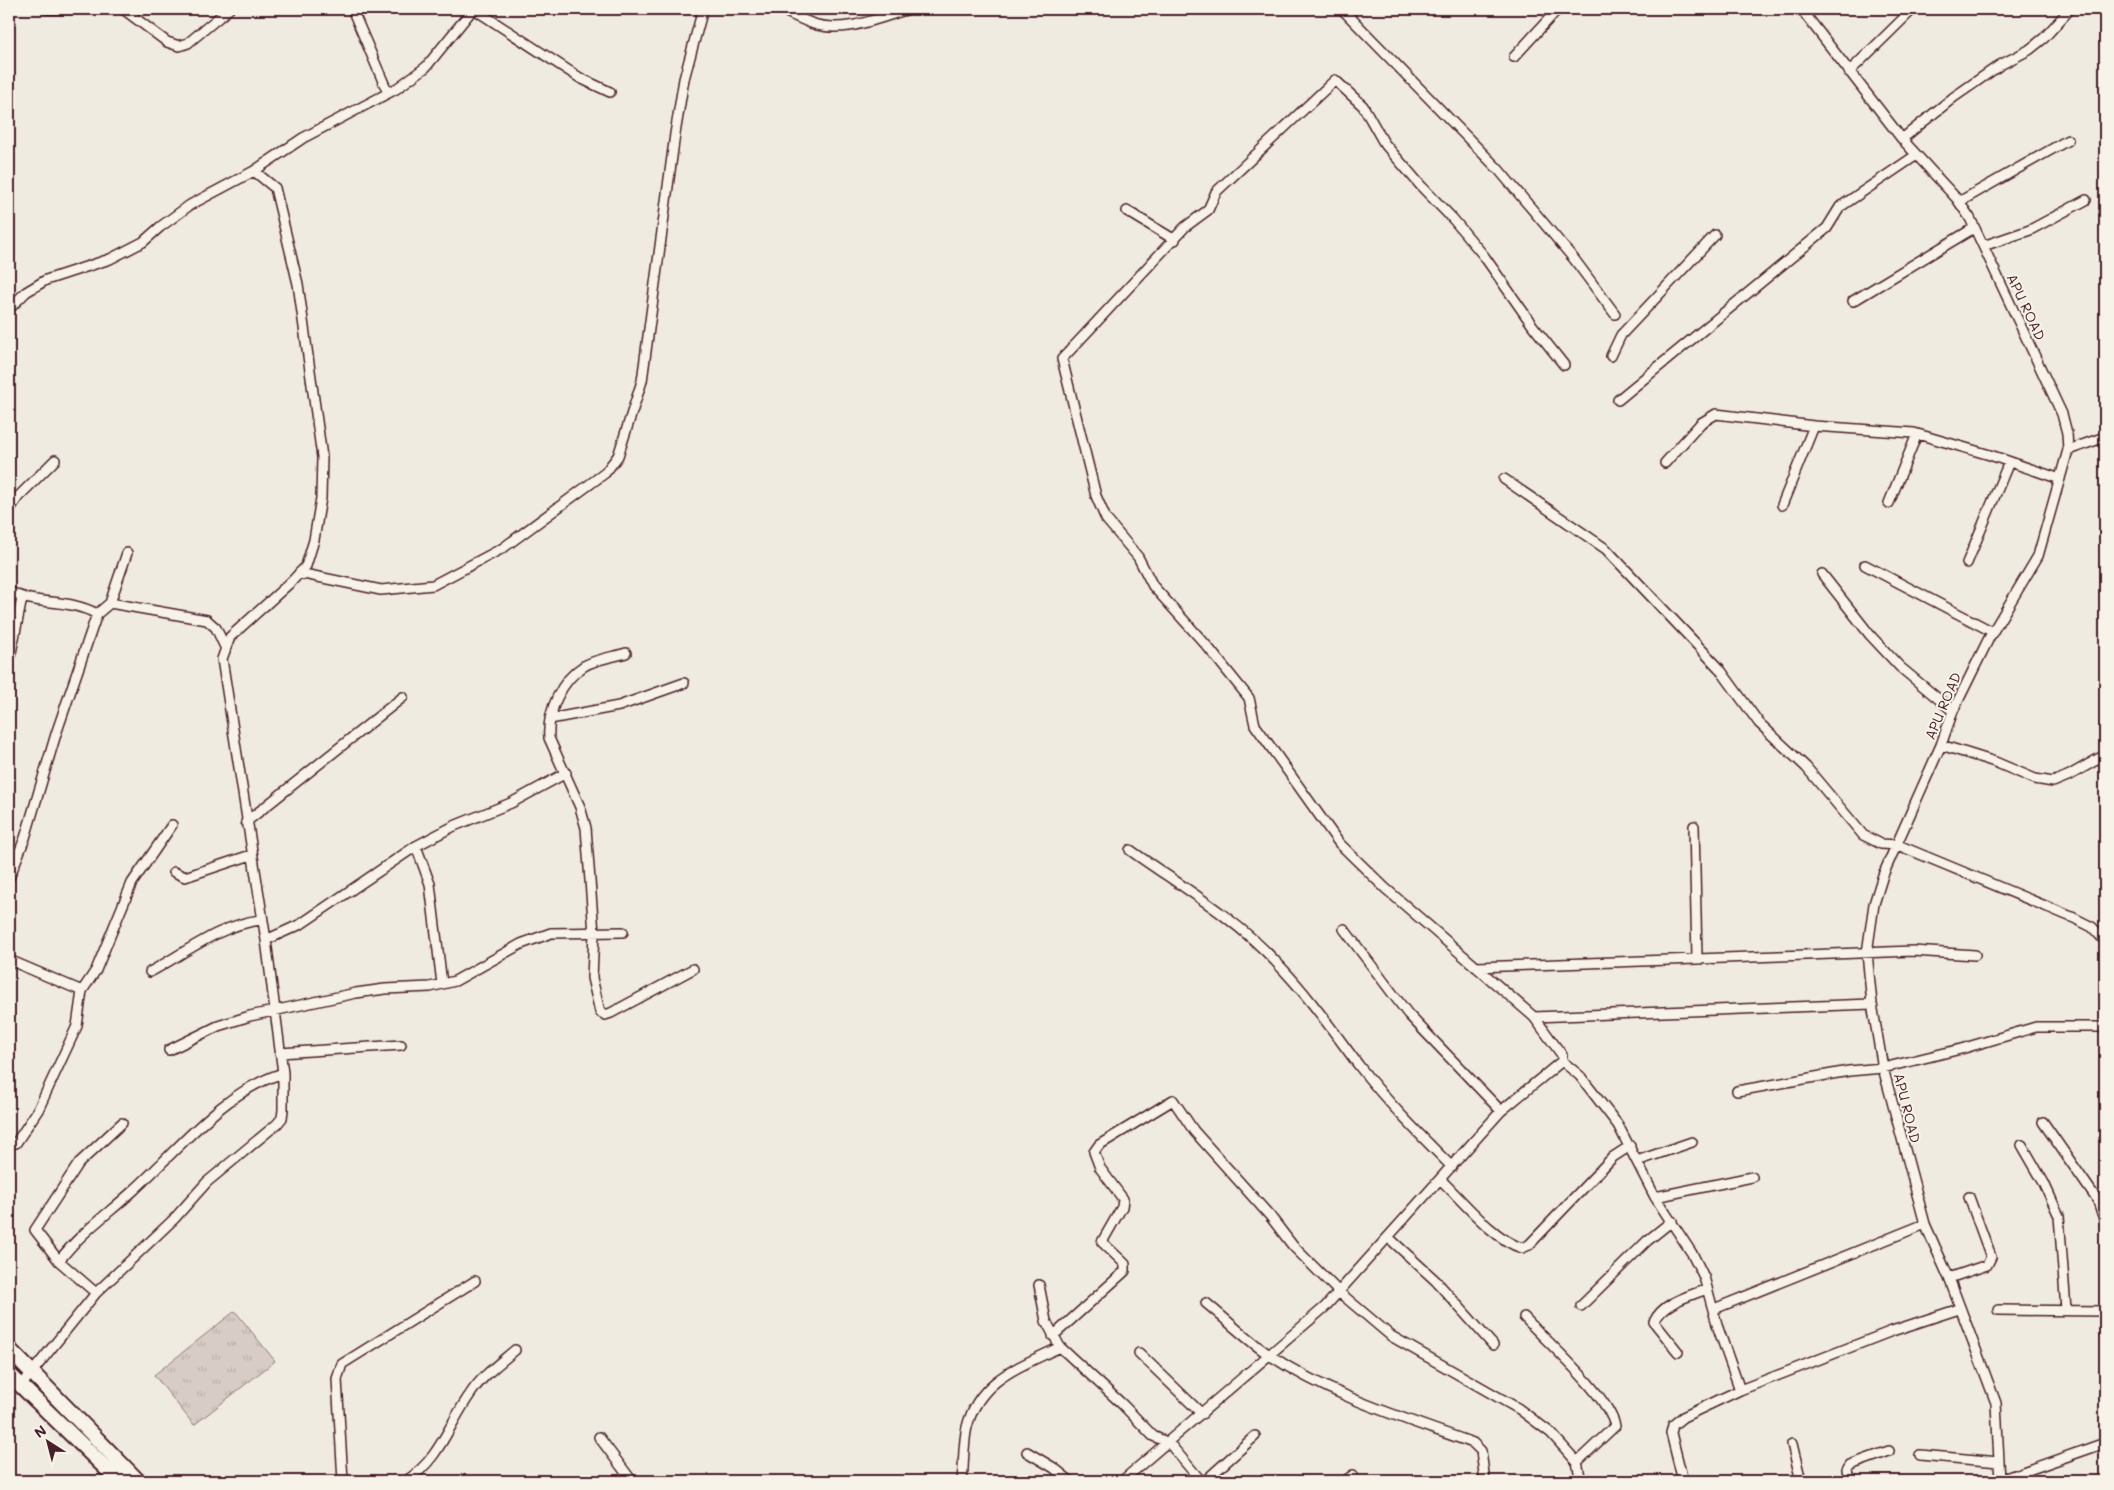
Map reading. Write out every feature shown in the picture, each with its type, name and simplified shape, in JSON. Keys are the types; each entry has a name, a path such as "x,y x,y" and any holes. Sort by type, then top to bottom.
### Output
{"main road":[{"path":"9,1349 138,1481"},
{"path":"9,1374 119,1481"}],"street":[{"path":"47,9 80,9"},
{"path":"123,9 167,42 179,46 188,43 229,9"},
{"path":"352,9 388,93"},
{"path":"9,309 26,292 46,280 110,259 142,242 160,226 190,206 254,171 303,138 388,93 426,67 474,9 580,78 610,92"},
{"path":"299,574 381,590 433,585 503,548 605,473 618,456 642,381 684,79 703,9"},
{"path":"780,9 812,24 832,27 850,26 908,9"},
{"path":"1342,9 1499,170 1574,259 1615,314"},
{"path":"1514,57 1558,9"},
{"name":"APU ROAD","path":"1802,9 1848,72 1915,156 1959,202 1983,246 2062,414 2067,433 2068,450 2038,556 1992,632 1953,711 1941,745 1883,875 1874,904 1867,953 1872,1004 1883,1068 1925,1224 1949,1278 1959,1309 1996,1403 2000,1480"},
{"path":"1848,72 1913,9"},
{"path":"1902,139 1954,97 2000,66 2029,50 2044,38 2070,9"},
{"path":"1562,1061 1562,1055 1534,1017 1386,888 1339,843 1255,725 1249,698 1207,646 1153,586 1138,557 1106,519 1096,496 1062,359 1185,228 1208,210 1216,192 1335,80 1363,106 1384,142 1484,256 1533,326 1564,365"},
{"path":"1959,202 2068,140"},
{"path":"1618,400 1827,228 1840,207 1915,156"},
{"path":"21,1386 96,1293 174,1219 207,1182 278,1124 282,1118 283,1073 266,940 261,920 222,659 225,647 237,629 306,566 314,540 321,498 322,457 298,284 285,223 275,188 254,171"},
{"path":"1983,246 2030,230 2086,200"},
{"path":"1127,211 1175,240"},
{"path":"1853,301 1974,228"},
{"path":"1611,356 1621,335 1715,235"},
{"path":"1665,463 1701,423 1716,414 1814,426 1882,429 1917,434 2060,479"},
{"path":"1782,505 1814,426"},
{"path":"1889,503 1917,434"},
{"path":"2068,450 2105,437"},
{"path":"9,510 19,496 55,460"},
{"path":"1967,563 2009,462"},
{"path":"1504,479 1606,549 1719,668 1759,723 1806,767 1863,835 1881,844 1898,845 2074,918 2092,927 2105,941"},
{"path":"9,878 25,838 56,734 97,614 110,603 127,553"},
{"path":"1865,565 1992,632"},
{"path":"1822,574 1870,635 1900,667 1953,711"},
{"path":"9,591 22,598 81,605 97,614"},
{"path":"9,663 22,598"},
{"path":"110,603 207,620 216,628 225,647"},
{"path":"626,653 584,667 563,688 555,703 550,719 549,738 580,807 586,828 594,933 592,978 600,1012 605,1015 630,1004 693,969"},
{"path":"550,719 619,706 684,683"},
{"path":"246,822 403,697"},
{"path":"1941,745 1995,762 2035,779 2053,782 2070,775 2105,754"},
{"path":"266,940 300,924 416,846 454,826 511,802 566,773"},
{"path":"16,1143 38,1110 77,1026 82,991 96,970 132,883 172,825"},
{"path":"1694,826 1697,958"},
{"path":"416,846 430,884 442,984"},
{"path":"1130,850 1243,931 1277,962 1332,1027 1360,1067 1395,1108 1452,1167"},
{"path":"174,872 185,877 251,855"},
{"path":"150,972 223,930 242,922 261,920"},
{"path":"1344,929 1408,1014 1500,1111"},
{"path":"169,1050 218,1026 275,1010 356,993 455,982 535,938 572,931 594,933 623,932"},
{"path":"1476,967 1913,951 1975,955"},
{"path":"9,960 82,991"},
{"path":"1534,1017 1872,1004"},
{"path":"1737,1091 1849,1071 1883,1068 1961,1049 2036,1027 2105,1027"},
{"path":"280,1053 401,1045"},
{"path":"1122,1481 1169,1443 1339,1292 1441,1180 1500,1111 1562,1061"},
{"path":"1562,1061 1580,1076 1597,1095 1630,1146 1654,1197 1672,1221 1693,1255 1704,1277 1718,1328 1740,1390"},
{"path":"58,1261 74,1241 133,1191 210,1117 262,1079 283,1073"},
{"path":"1053,1336 1125,1271 1125,1264 1102,1242 1122,1207 1123,1199 1100,1168 1094,1152 1099,1146 1173,1100 1194,1131 1270,1216 1293,1246 1339,1292 1391,1336 1519,1409 1551,1433 1577,1462 1581,1481"},
{"path":"2043,1122 2098,1201 2105,1222"},
{"path":"96,1293 58,1261 35,1230 79,1163 122,1123"},
{"path":"1637,1161 1692,1142"},
{"path":"2022,1145 2044,1183 2059,1216 2066,1310"},
{"path":"1441,1180 1494,1231 1514,1246 1522,1248 1529,1245 1613,1157 1630,1146"},
{"path":"1654,1197 1752,1177"},
{"path":"1949,1278 1987,1265 1990,1258 1969,1197"},
{"path":"1580,1306 1647,1241 1672,1221"},
{"path":"1714,1309 1925,1224"},
{"path":"1388,1237 1436,1281 1493,1345"},
{"path":"343,1481 337,1379 342,1364 475,1281"},
{"path":"1039,1285 1046,1321 1060,1347 1122,1404 1153,1436 1169,1443 1203,1481 1255,1436"},
{"path":"1678,1352 1654,1322 1657,1314 1684,1298 1707,1289"},
{"path":"1206,1303 1270,1355 1342,1395 1374,1409 1473,1444 1481,1452 1485,1481"},
{"path":"1683,1481 1672,1443 1673,1425 1683,1417 1740,1390 1892,1331 1959,1309"},
{"path":"1998,1310 2105,1311"},
{"path":"1524,1317 1598,1396 1614,1419 1616,1426 1577,1462"},
{"path":"962,1481 967,1427 983,1392 992,1383 1060,1347"},
{"path":"406,1481 421,1471 431,1460 470,1393 514,1350"},
{"path":"1139,1353 1202,1414"},
{"path":"599,1437 632,1481"},
{"path":"2000,1480 2105,1443"},
{"path":"1792,1444 1801,1481"},
{"path":"1849,1481 1847,1470 1850,1465 1889,1451"},
{"path":"1027,1452 1054,1468 1070,1481"},
{"path":"1920,1455 1999,1462"},
{"path":"1345,1481 1353,1475"}],"green space":[{"path":"235,1311 275,1361 194,1425 154,1375"}]}
